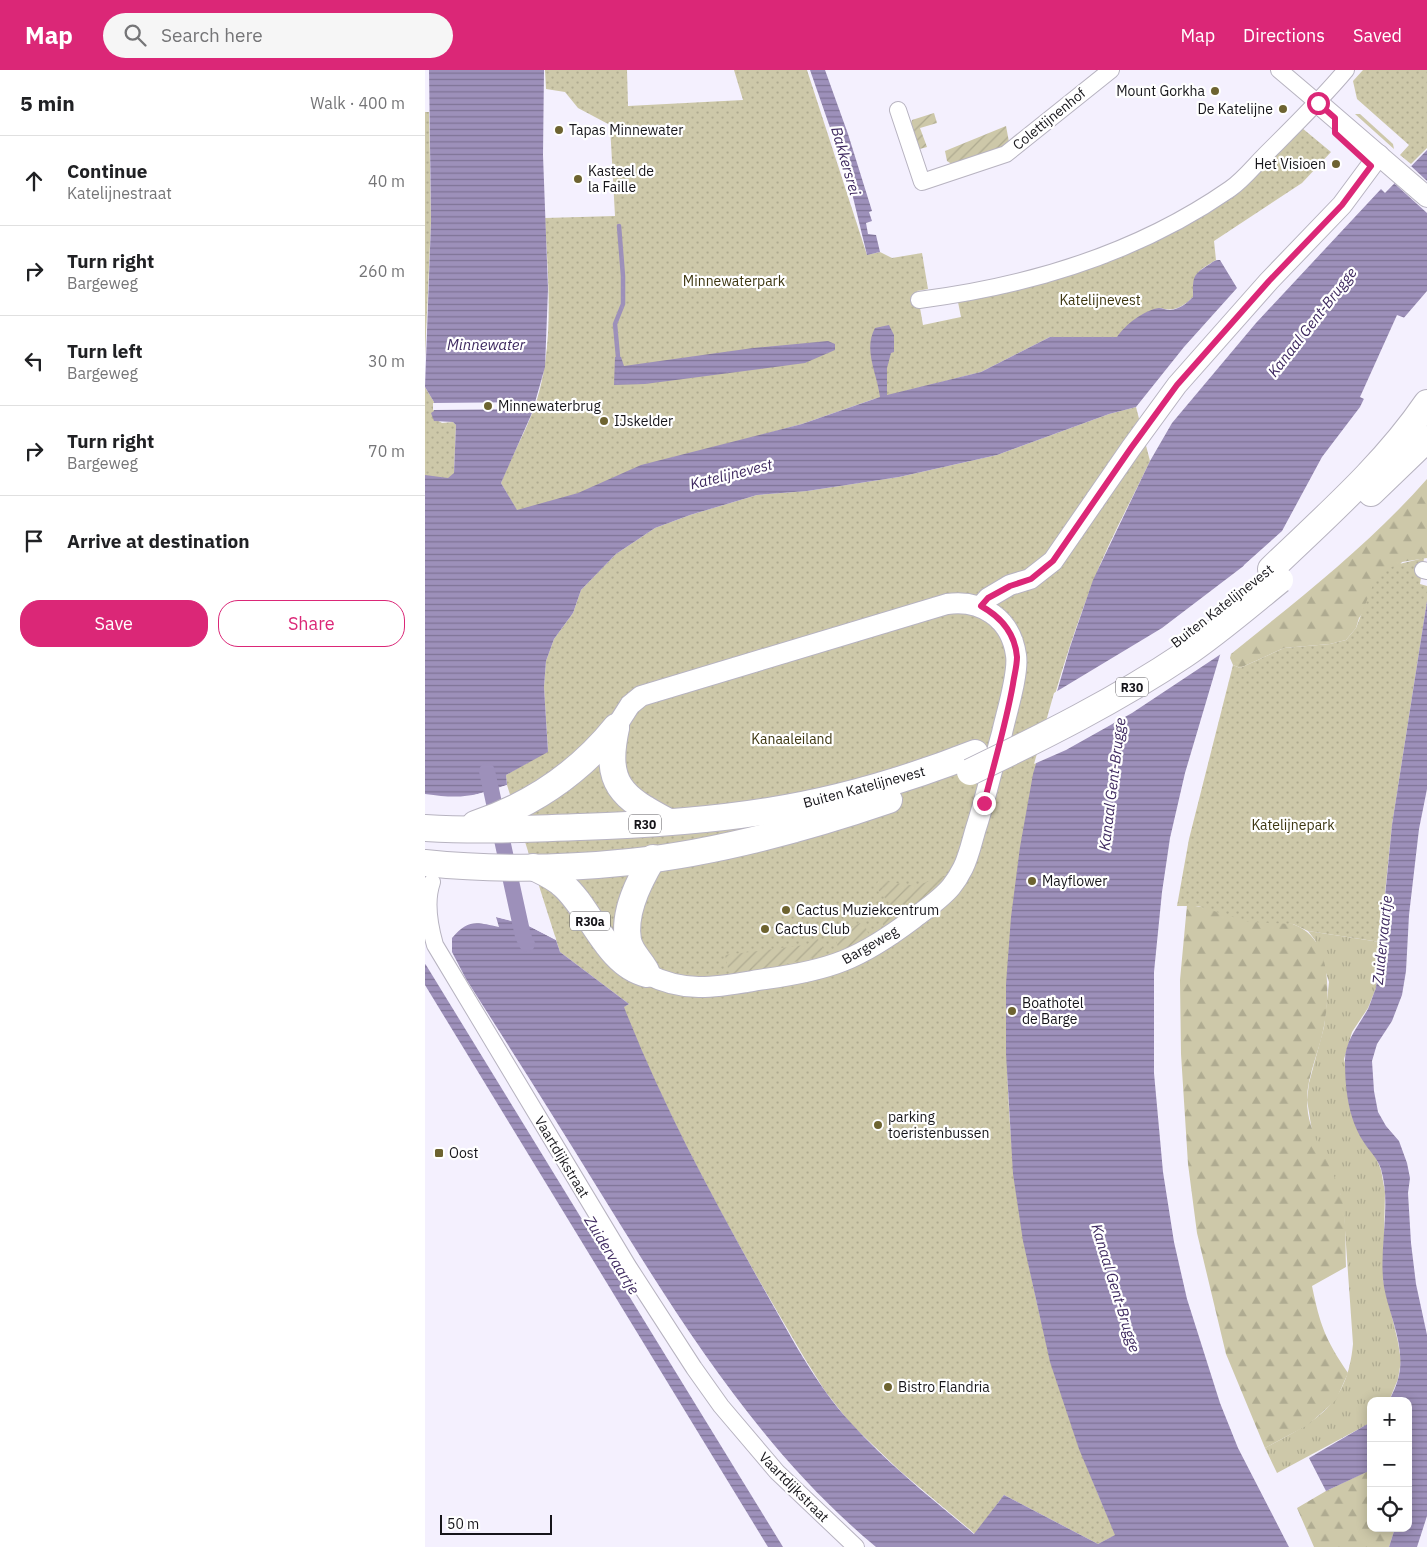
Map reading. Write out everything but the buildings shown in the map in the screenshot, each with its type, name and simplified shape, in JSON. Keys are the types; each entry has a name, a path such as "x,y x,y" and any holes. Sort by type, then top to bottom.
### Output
{"main road":[{"name":"Buiten Katelijnevest","path":"1275,575 1361,483 1415,421 1427,403"},
{"name":"Buiten Katelijnevest","path":"428,872 483,867 533,867 631,862 773,834 874,805 973,762 1034,725 1148,663 1275,575 1427,439"},
{"path":"425,828 467,828 518,819 595,753 616,727"},
{"path":"616,727 611,762 619,787 627,797 669,822"},
{"name":"Buiten Katelijnevest","path":"518,819 669,822 769,811 973,762"},
{"name":"R30a","path":"647,974 635,957 628,940 629,922 637,884 653,858"},
{"name":"R30a","path":"533,867 563,885 605,944 637,972 647,974"}],"street":[{"path":"1279,70 1335,118 1335,133 1402,176 1427,197"},
{"path":"919,300 1024,281 1075,266 1136,242 1182,218 1231,188 1318,103 1346,70"},
{"name":"Colettijnenhof","path":"899,110 921,182 1006,154 1105,72"},
{"path":"616,727 630,705 641,696 652,692 947,604 960,602 981,606 988,598 1010,586 1031,579 1053,561 1177,385 1269,281 1342,205 1375,160"},
{"name":"Bargeweg","path":"647,974 665,983 682,987 700,988 785,976 825,968 850,960 882,942 919,915 951,887 963,868 984,803 1011,698 1017,658 1012,636 992,613 981,606"},
{"name":"Vaartdijkstraat","path":"428,872 428,918 435,945 628,1266 694,1368 737,1427 777,1472 856,1547"}],"green space":[{"name":"Minnewaterpark","path":"545,70 627,70 628,106 743,100 734,70 807,70 867,255 880,252 892,258 922,253 928,289 917,291 923,325 961,317 958,302 1161,235 1302,128 1331,152 1302,183 1214,241 1216,260 1200,270 1195,277 1193,297 1189,301 1174,309 1160,308 1117,337 1050,337 981,372 874,399 802,424 754,437 542,505 517,511 501,483 532,414 540,391 545,366 549,292 545,218 615,216 610,125 578,108 565,92 546,89"},
{"path":"1363,70 1427,70 1427,148 1411,164 1400,155 1409,145 1357,99 1353,81"},
{"path":"425,112 429,112 431,221 425,358"},
{"path":"934,113 937,123 920,128 927,147 916,150 910,127 912,120"},
{"path":"1355,114 1360,114 1393,144 1394,149"},
{"path":"1006,126 1009,142 998,151 953,165 947,161 945,151"},
{"path":"425,387 434,402 435,419 442,423 453,422 456,425 454,473 425,554"},
{"name":"Kanaaleiland","path":"1136,407 1150,461 1113,536 1093,582 1054,700 1026,819 1010,940 1007,1062 1016,1182 1037,1302 1070,1420 1116,1535 1098,1544 1004,1495 975,1534 900,1471 850,1423 825,1391 805,1359 731,1230 685,1143 642,1053 623,1007 629,1004 560,952 507,785 506,775 548,751 544,687 546,661 554,639 573,613 581,590 616,554 655,528 690,515 757,495 807,491 899,477 997,455 1109,414"},
{"path":"1427,479 1427,558 1402,562 1359,618 1356,628 1346,640 1330,644 1284,648 1240,668 1233,665 1230,658 1231,654 1308,592 1357,549"},
{"name":"Katelijnepark","path":"1424,558 1420,584 1427,586 1427,601 1392,825 1380,942 1308,931 1293,924 1249,922 1198,906 1177,906 1189,839 1233,665 1240,668 1284,648 1330,644 1346,640 1356,628 1376,577 1395,565"},
{"path":"946,876 947,879 885,931 879,912 890,904 876,887 878,881 882,879 899,884 912,885 925,883"},
{"path":"1187,905 1295,925 1307,932 1316,942 1326,969 1326,1013 1309,1081 1307,1100 1311,1125 1340,1191 1345,1219 1346,1267 1312,1286 1324,1331 1348,1373 1336,1400 1308,1425 1265,1448 1226,1354 1197,1233 1188,1164 1181,1054 1180,980"},
{"path":"860,923 865,926 871,940 847,953 845,948 839,951 835,936"},
{"path":"1308,931 1380,942 1376,988 1368,1008 1352,1032 1344,1059 1364,1142 1375,1155 1381,1170 1385,1192 1383,1279 1401,1361 1398,1379 1391,1397 1367,1397 1367,1425 1277,1473 1265,1448 1314,1420 1326,1410 1344,1383 1350,1365 1353,1344 1344,1216 1340,1193 1313,1137 1307,1100 1309,1083 1324,1027 1329,982 1315,940"},
{"path":"818,939 826,955 785,964 786,969 730,977 725,955 805,945"},
{"path":"1367,1471 1367,1532 1394,1532 1389,1547 1314,1547 1297,1508 1326,1491"}],"water":[{"path":"429,70 544,70 543,155 548,289 545,367 532,413 501,483 517,510 578,493 641,465 802,424 880,397 870,345 875,328 889,325 894,335 894,352 891,353 887,368 887,395 981,372 1050,337 1117,337 1130,323 1153,309 1169,310 1185,304 1193,297 1194,281 1197,274 1216,260 1220,260 1237,288 1184,347 1136,407 1109,414 997,455 899,477 807,491 757,495 690,515 655,528 616,554 581,590 573,613 554,639 546,661 544,687 548,752 506,775 507,785 458,797 425,794 425,475 448,478 454,473 456,425 453,422 434,421 431,413 434,411 434,402 425,387 431,221"},
{"name":"Bakkersrei","path":"810,70 825,70 848,134 872,211 869,212 872,221 866,223 868,234 876,235 880,252 867,255 850,185"},
{"name":"Kanaal Gent-Brugge","path":"1427,150 1427,291 1402,320 1360,407 1322,457 1282,531 1244,565 1225,638 1185,773 1170,838 1162,892 1154,972 1154,1073 1163,1172 1174,1242 1187,1299 1220,1403 1238,1448 1289,1547 876,1547 833,1509 794,1468 722,1379 689,1332 466,979 452,952 452,938 468,925 478,923 499,927 496,917 527,925 556,940 560,952 629,1004 624,1007 654,1078 688,1148 723,1216 792,1338 825,1391 851,1423 895,1467 974,1534 1004,1495 1098,1544 1115,1535 1079,1449 1050,1362 1023,1241 1013,1174 1006,1054 1006,984 1011,917 1020,847 1033,774 1070,647 1093,580 1150,461 1172,423 1256,323 1381,189 1385,193"},
{"path":"828,341 835,344 835,350 805,363 645,384 614,385 615,357 621,357 624,366 753,348"},
{"name":"Zuidervaartje","path":"1427,601 1427,789 1419,829 1409,915 1406,971 1402,995 1392,1021 1377,1044 1372,1061 1374,1091 1378,1112 1386,1126 1399,1141 1407,1163 1410,1178 1408,1193 1411,1243 1416,1284 1427,1335 1427,1516 1417,1547 1389,1547 1394,1532 1412,1532 1412,1397 1391,1397 1399,1377 1400,1359 1398,1338 1384,1287 1384,1183 1381,1169 1363,1141 1354,1122 1347,1092 1345,1060 1347,1046 1368,1009 1376,988 1392,825"},
{"path":"425,964 783,1547 768,1547 425,985"},
{"path":"1367,1424 1367,1472 1326,1491 1309,1458"}],"pier":[{"path":"1411,166 1427,181 1427,213 1395,184"},
{"path":"1397,315 1405,318 1366,400 1360,397"},
{"name":"Minnewaterbrug","path":"538,402 536,409 433,410 433,403"},
{"path":"1258,555 1246,567 1224,652 1132,713 1066,750 1034,764 1054,693 1162,628"},
{"path":"507,785 507,787 466,800 465,798"},
{"path":"496,915 528,923 555,936 556,940 527,925 496,917"}],"waterway":[{"path":"618,357 615,324 623,304 619,226"},
{"path":"487,771 523,936 527,944"}],"place":[{"name":"Mount Gorkha","path":"1215,91"},
{"name":"De Katelijne","path":"1283,109"},
{"name":"Tapas Minnewater","path":"559,130"},
{"name":"Het Visioen","path":"1336,164"},
{"name":"Kasteel de la Faille","path":"578,179"},
{"name":"Minnewaterbrug","path":"488,406"},
{"name":"IJskelder","path":"604,421"},
{"name":"Mayflower","path":"1032,881"},
{"name":"Cactus Muziekcentrum","path":"786,910"},
{"name":"Cactus Club","path":"765,929"},
{"name":"Boathotel de Barge","path":"1012,1011"},
{"name":"parking toeristenbussen","path":"878,1125"},
{"name":"Oost","path":"439,1153"},
{"name":"Bistro Flandria","path":"888,1387"}],"route":[{"path":"984,803 1011,698 1017,658 1012,636 1000,620 981,606 988,598 1010,586 1031,579 1053,561 1177,385 1205,351 1342,205 1359,184 1371,166 1335,133 1335,118 1318,103"}],"park label":[{"name":"Katelijnevest","path":"1100,300"}],"water label":[{"name":"Minnewater","path":"486,344"},
{"name":"Katelijnevest","path":"731,474"}]}
